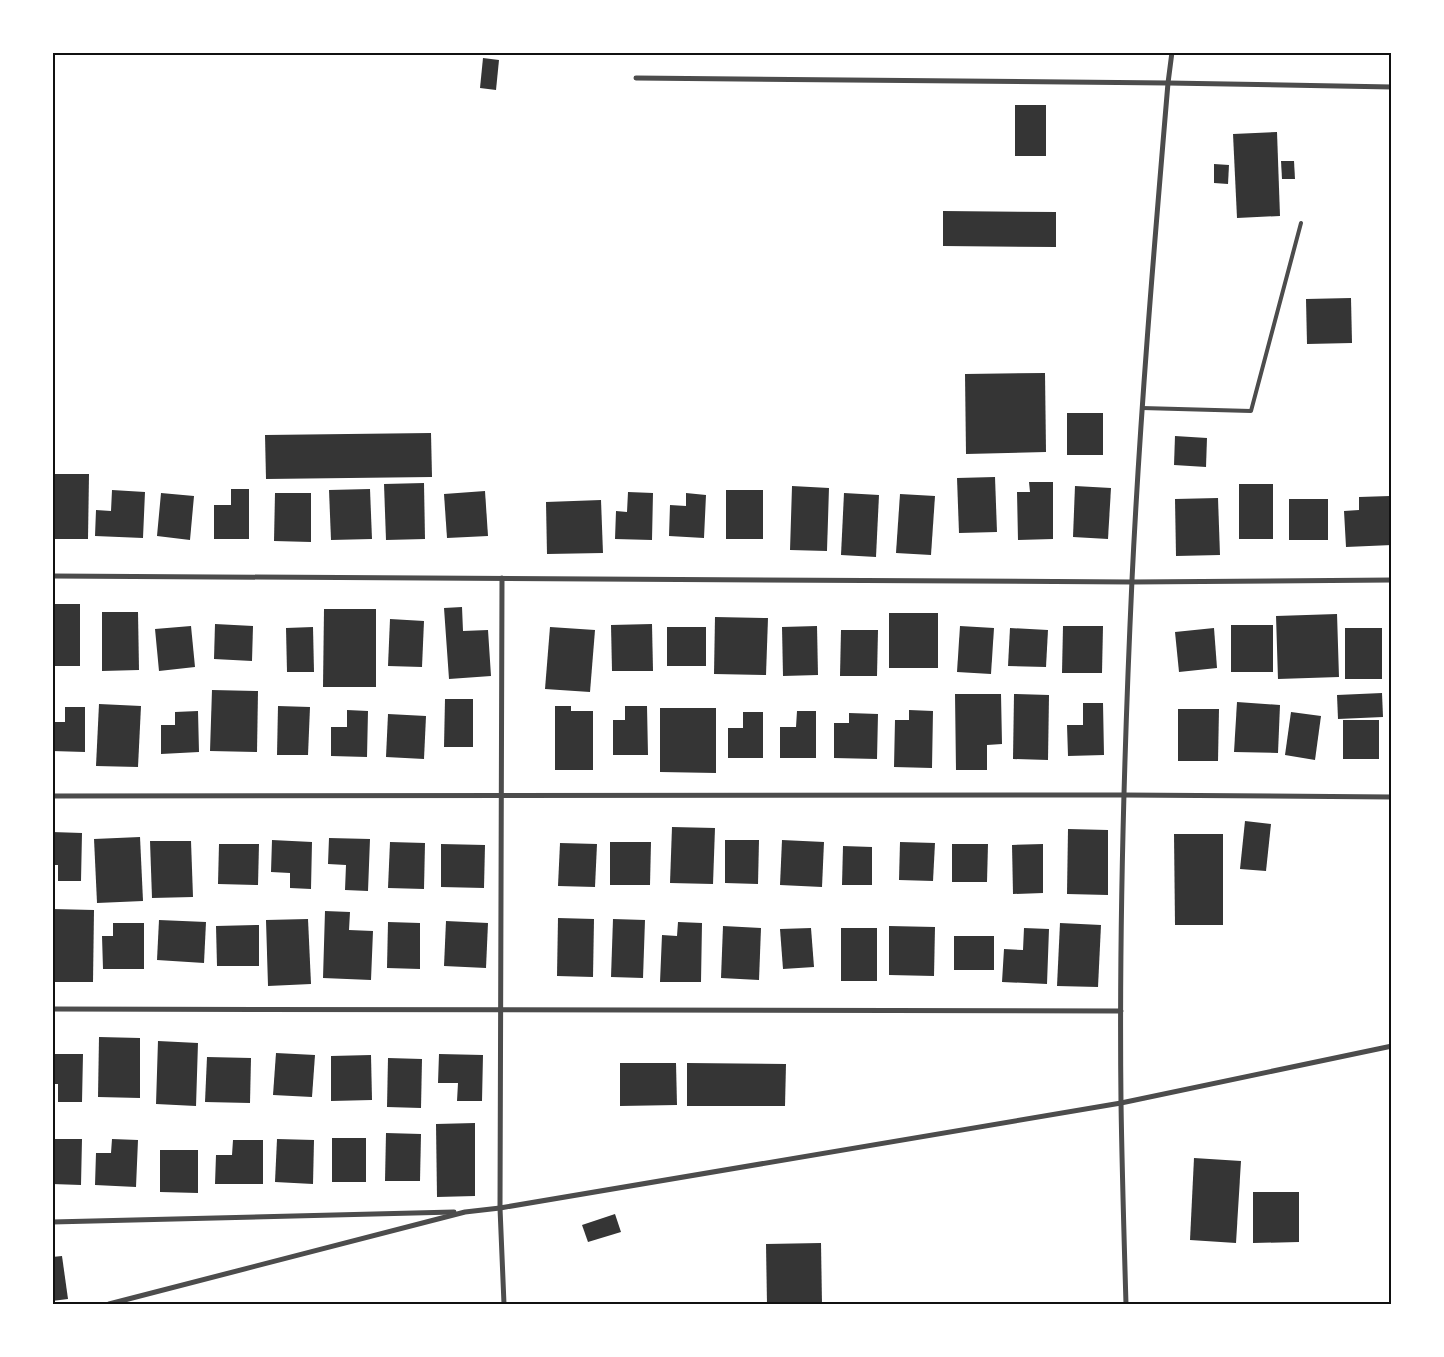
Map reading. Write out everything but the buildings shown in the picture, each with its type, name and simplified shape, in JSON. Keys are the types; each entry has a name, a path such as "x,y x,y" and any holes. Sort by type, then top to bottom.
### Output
{"street":[{"path":"1126,1304 1121,1103 1124,795 1132,582 1142,408 1172,52"},
{"path":"636,78 1168,83 1392,88"},
{"path":"52,576 1132,582 1392,580"},
{"path":"502,578 500,1208 504,1304"},
{"path":"52,796 1124,795 1392,797"},
{"path":"52,1009 1121,1011"},
{"path":"52,1222 465,1212 500,1208 1121,1103 1392,1046"},
{"path":"109,1304 465,1212"}],"lane":[{"path":"1142,408 1251,411 1301,223"}]}
